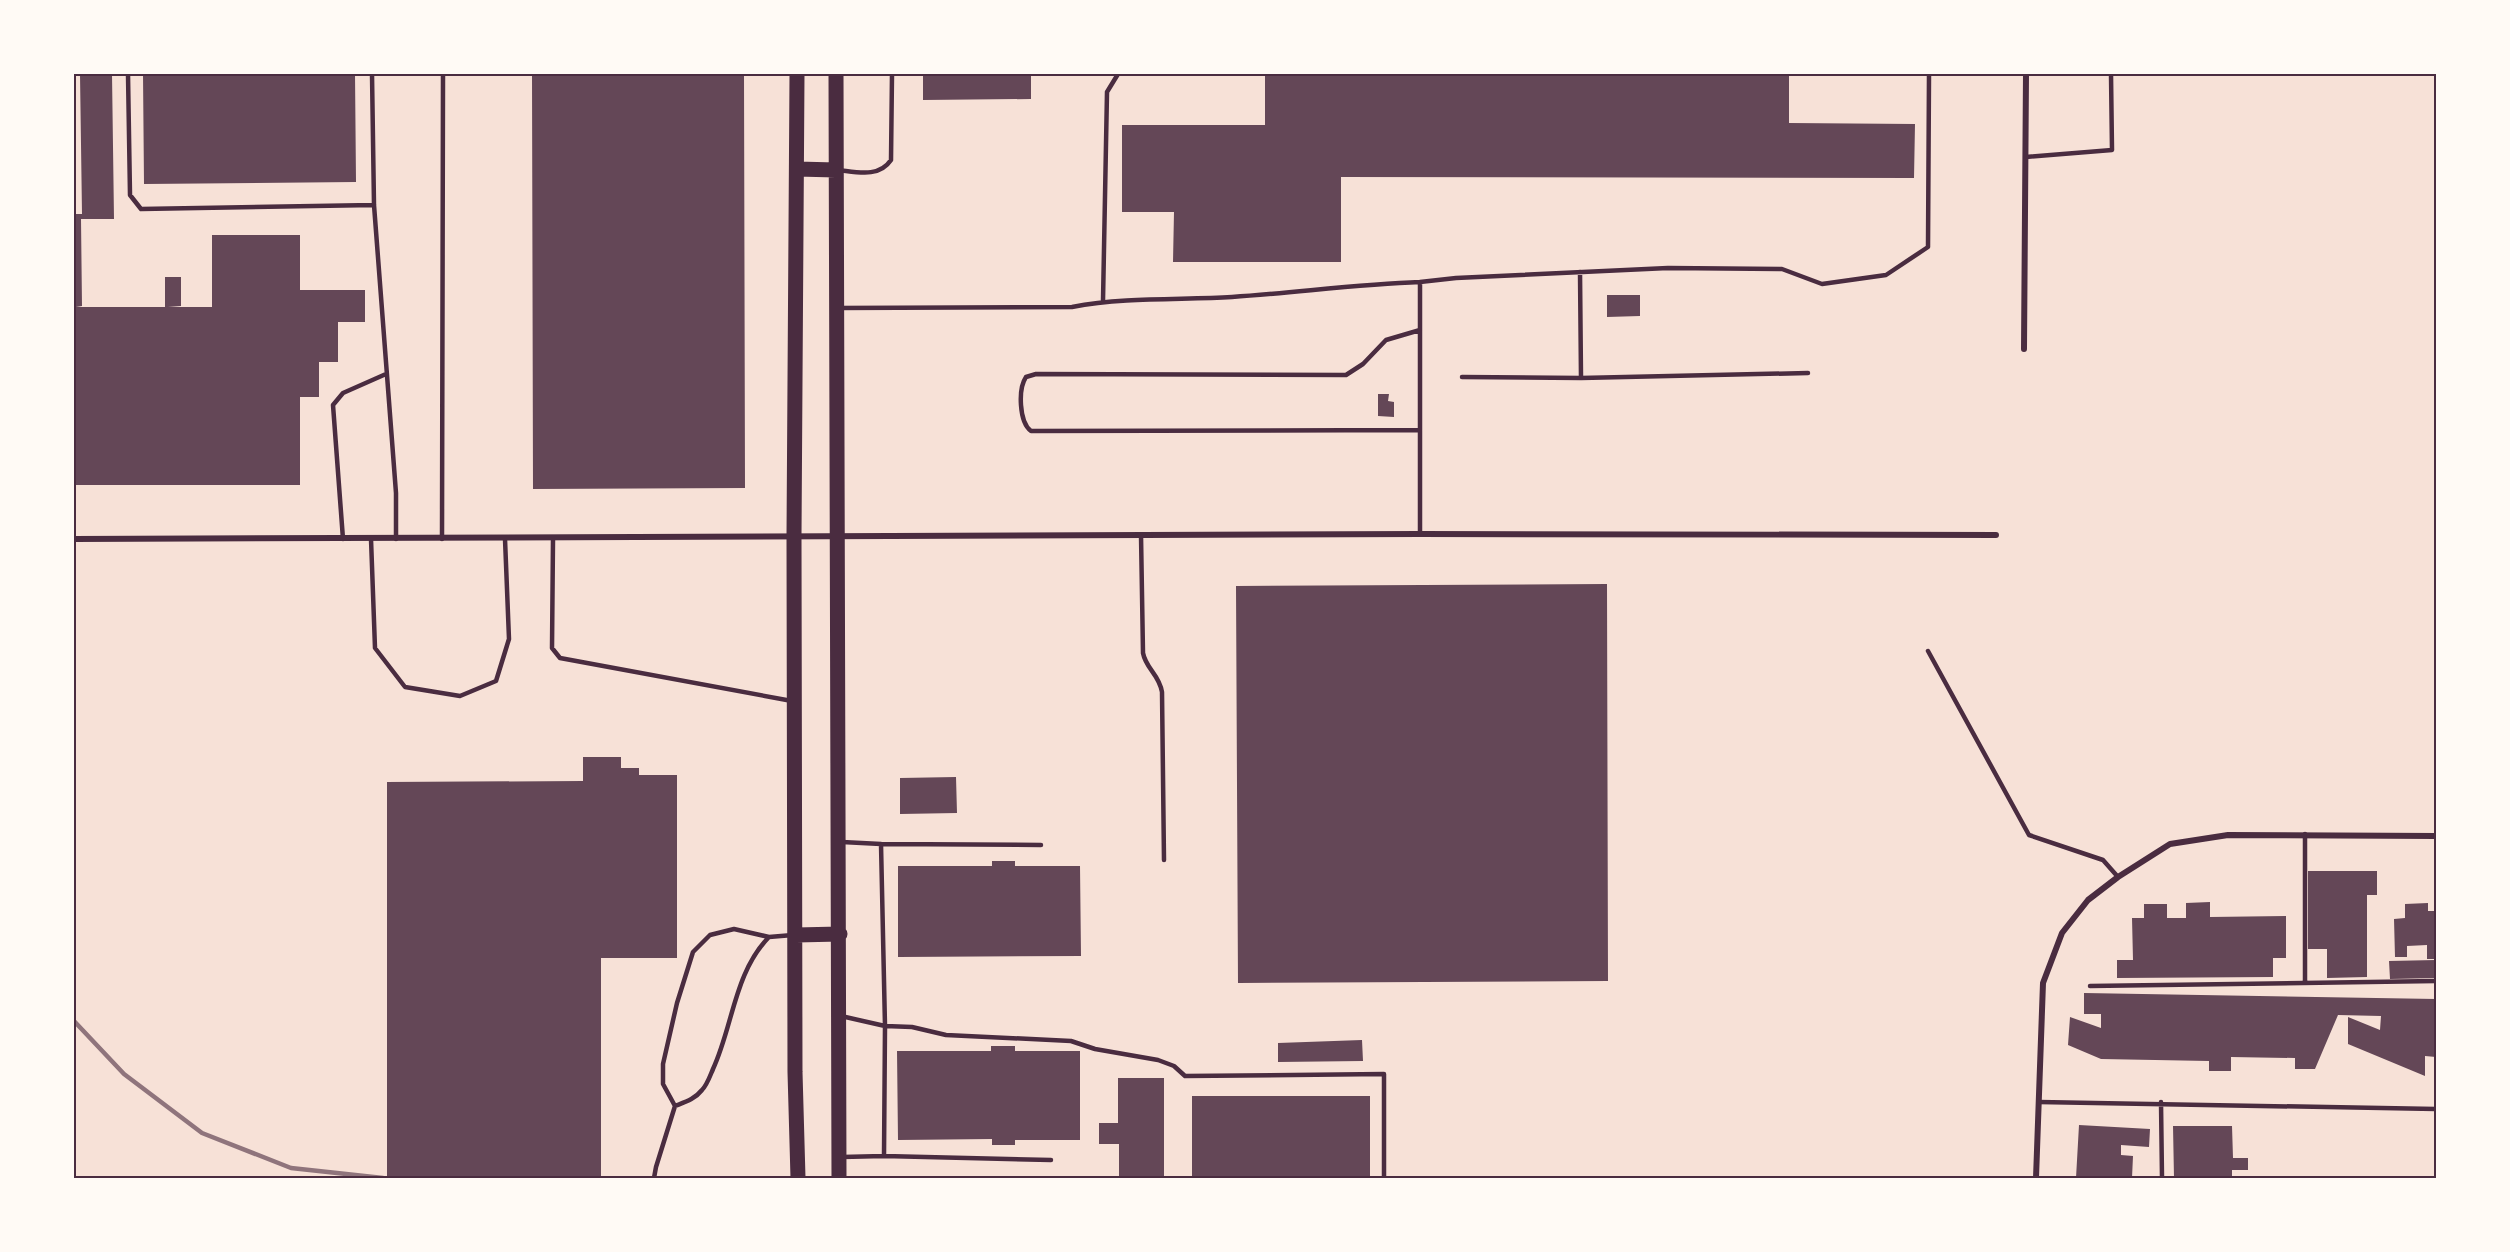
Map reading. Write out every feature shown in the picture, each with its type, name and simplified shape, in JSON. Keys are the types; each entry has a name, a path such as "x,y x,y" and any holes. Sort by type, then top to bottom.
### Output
{"main road":[{"path":"797,74 794,536 795,1072 798,1179"},
{"path":"837,74 839,1179"},
{"path":"797,169 836,170"},
{"path":"796,935 840,934"}],"street":[{"path":"2024,349 2026,74"},
{"path":"74,538 1420,534 1996,535"},
{"path":"2036,1179 2043,983 2062,933 2088,900 2118,877 2170,844 2228,835 2436,836"}],"lane":[{"path":"128,74 130,195 141,209 374,205"},
{"path":"372,74 374,205 396,493 396,538"},
{"path":"442,538 443,74"},
{"path":"836,170 874,172 884,168 891,160 892,74"},
{"path":"1103,301 1107,92 1118,74"},
{"path":"837,308 1072,307 1103,301 1233,297 1389,282 1668,268 1782,269 1822,284 1886,275 1928,247 1929,74"},
{"path":"2025,158 2112,150 2110,74"},
{"path":"1580,272 1581,378"},
{"path":"1420,282 1420,534"},
{"path":"1420,330 1386,340 1363,364 1346,375 1036,374 1026,377 1022,382 1023,416 1027,428 1031,431 1420,430"},
{"path":"1462,377 1581,378 1808,373"},
{"path":"343,538 333,405 343,393 386,374"},
{"path":"1142,535 1143,653 1146,663 1160,681 1162,692 1164,860"},
{"path":"371,538 375,648 405,687 460,696 496,681 509,639 505,538"},
{"path":"553,538 552,648 560,658 795,702"},
{"path":"1928,651 2029,835 2103,860 2118,877"},
{"path":"2305,834 2305,982"},
{"path":"840,842 1041,845"},
{"path":"881,844 885,1026 884,1156"},
{"path":"654,1179 675,1106 663,1084 663,1064 677,1004 693,952 710,935 734,929 769,938 796,935"},
{"path":"675,1106 691,1100 704,1089 718,1058 744,974 756,950 769,938"},
{"path":"2090,986 2436,981"},
{"path":"840,1015 885,1026 912,1027 946,1035 1071,1041 1095,1049 1158,1060 1174,1066 1185,1076 1384,1074 1384,1179"},
{"path":"2039,1102 2161,1102 2436,1109"},
{"path":"2161,1102 2162,1179"},
{"path":"839,1157 884,1156 1051,1161"}],"building":[{"path":"80,74 112,74 114,219 81,219 82,306 76,307 165,307 165,277 181,277 181,306 168,307 212,307 212,235 300,235 300,290 365,290 365,322 338,322 338,362 319,362 319,397 300,397 300,485 74,485 74,214 82,214"},
{"path":"143,74 355,74 356,182 144,184"},
{"path":"532,74 744,74 745,488 533,489"},
{"path":"923,74 1031,74 1031,99 923,100"},
{"path":"1265,74 1789,74 1789,123 1915,124 1914,178 1341,177 1341,262 1173,262 1174,212 1122,212 1122,125 1265,125"},
{"path":"1607,295 1640,295 1640,316 1607,317"},
{"path":"1378,394 1389,394 1388,401 1394,402 1394,417 1378,416"},
{"path":"1607,584 1608,981 1238,983 1236,586"},
{"path":"583,757 621,757 621,768 639,768 639,775 677,775 677,958 601,958 601,1178 387,1178 387,782 583,781"},
{"path":"956,777 957,813 900,814 900,778"},
{"path":"992,861 1015,861 1015,866 1080,866 1081,956 898,957 898,866 992,866"},
{"path":"2308,871 2377,871 2377,895 2367,895 2367,977 2327,978 2327,949 2308,949"},
{"path":"2210,902 2210,917 2286,916 2286,958 2273,958 2273,977 2117,978 2117,960 2133,960 2132,918 2144,918 2144,904 2167,904 2167,918 2186,918 2186,903"},
{"path":"2428,903 2428,911 2436,911 2436,959 2427,959 2427,945 2407,946 2407,957 2395,957 2394,919 2405,918 2405,904"},
{"path":"2436,960 2436,978 2390,979 2389,961"},
{"path":"2084,993 2436,999 2436,1057 2425,1056 2425,1076 2348,1044 2348,1017 2380,1030 2381,1016 2338,1015 2315,1069 2295,1069 2295,1058 2231,1057 2231,1071 2209,1071 2209,1061 2101,1059 2068,1045 2070,1017 2101,1028 2101,1014 2084,1014"},
{"path":"1362,1040 1363,1061 1278,1062 1278,1043"},
{"path":"991,1046 1015,1046 1015,1051 1080,1051 1080,1140 1015,1140 1015,1145 992,1145 992,1139 898,1140 897,1051 991,1051"},
{"path":"1118,1078 1164,1078 1164,1178 1119,1178 1119,1144 1099,1144 1099,1123 1118,1123"},
{"path":"1192,1096 1370,1096 1370,1178 1192,1178"},
{"path":"2079,1125 2150,1129 2149,1147 2121,1145 2121,1155 2133,1156 2132,1178 2076,1178"},
{"path":"2173,1126 2232,1126 2233,1158 2248,1158 2248,1170 2232,1170 2232,1178 2174,1178"}],"railway":[{"path":"74,1021 124,1074 202,1133 291,1168 383,1178"}]}
